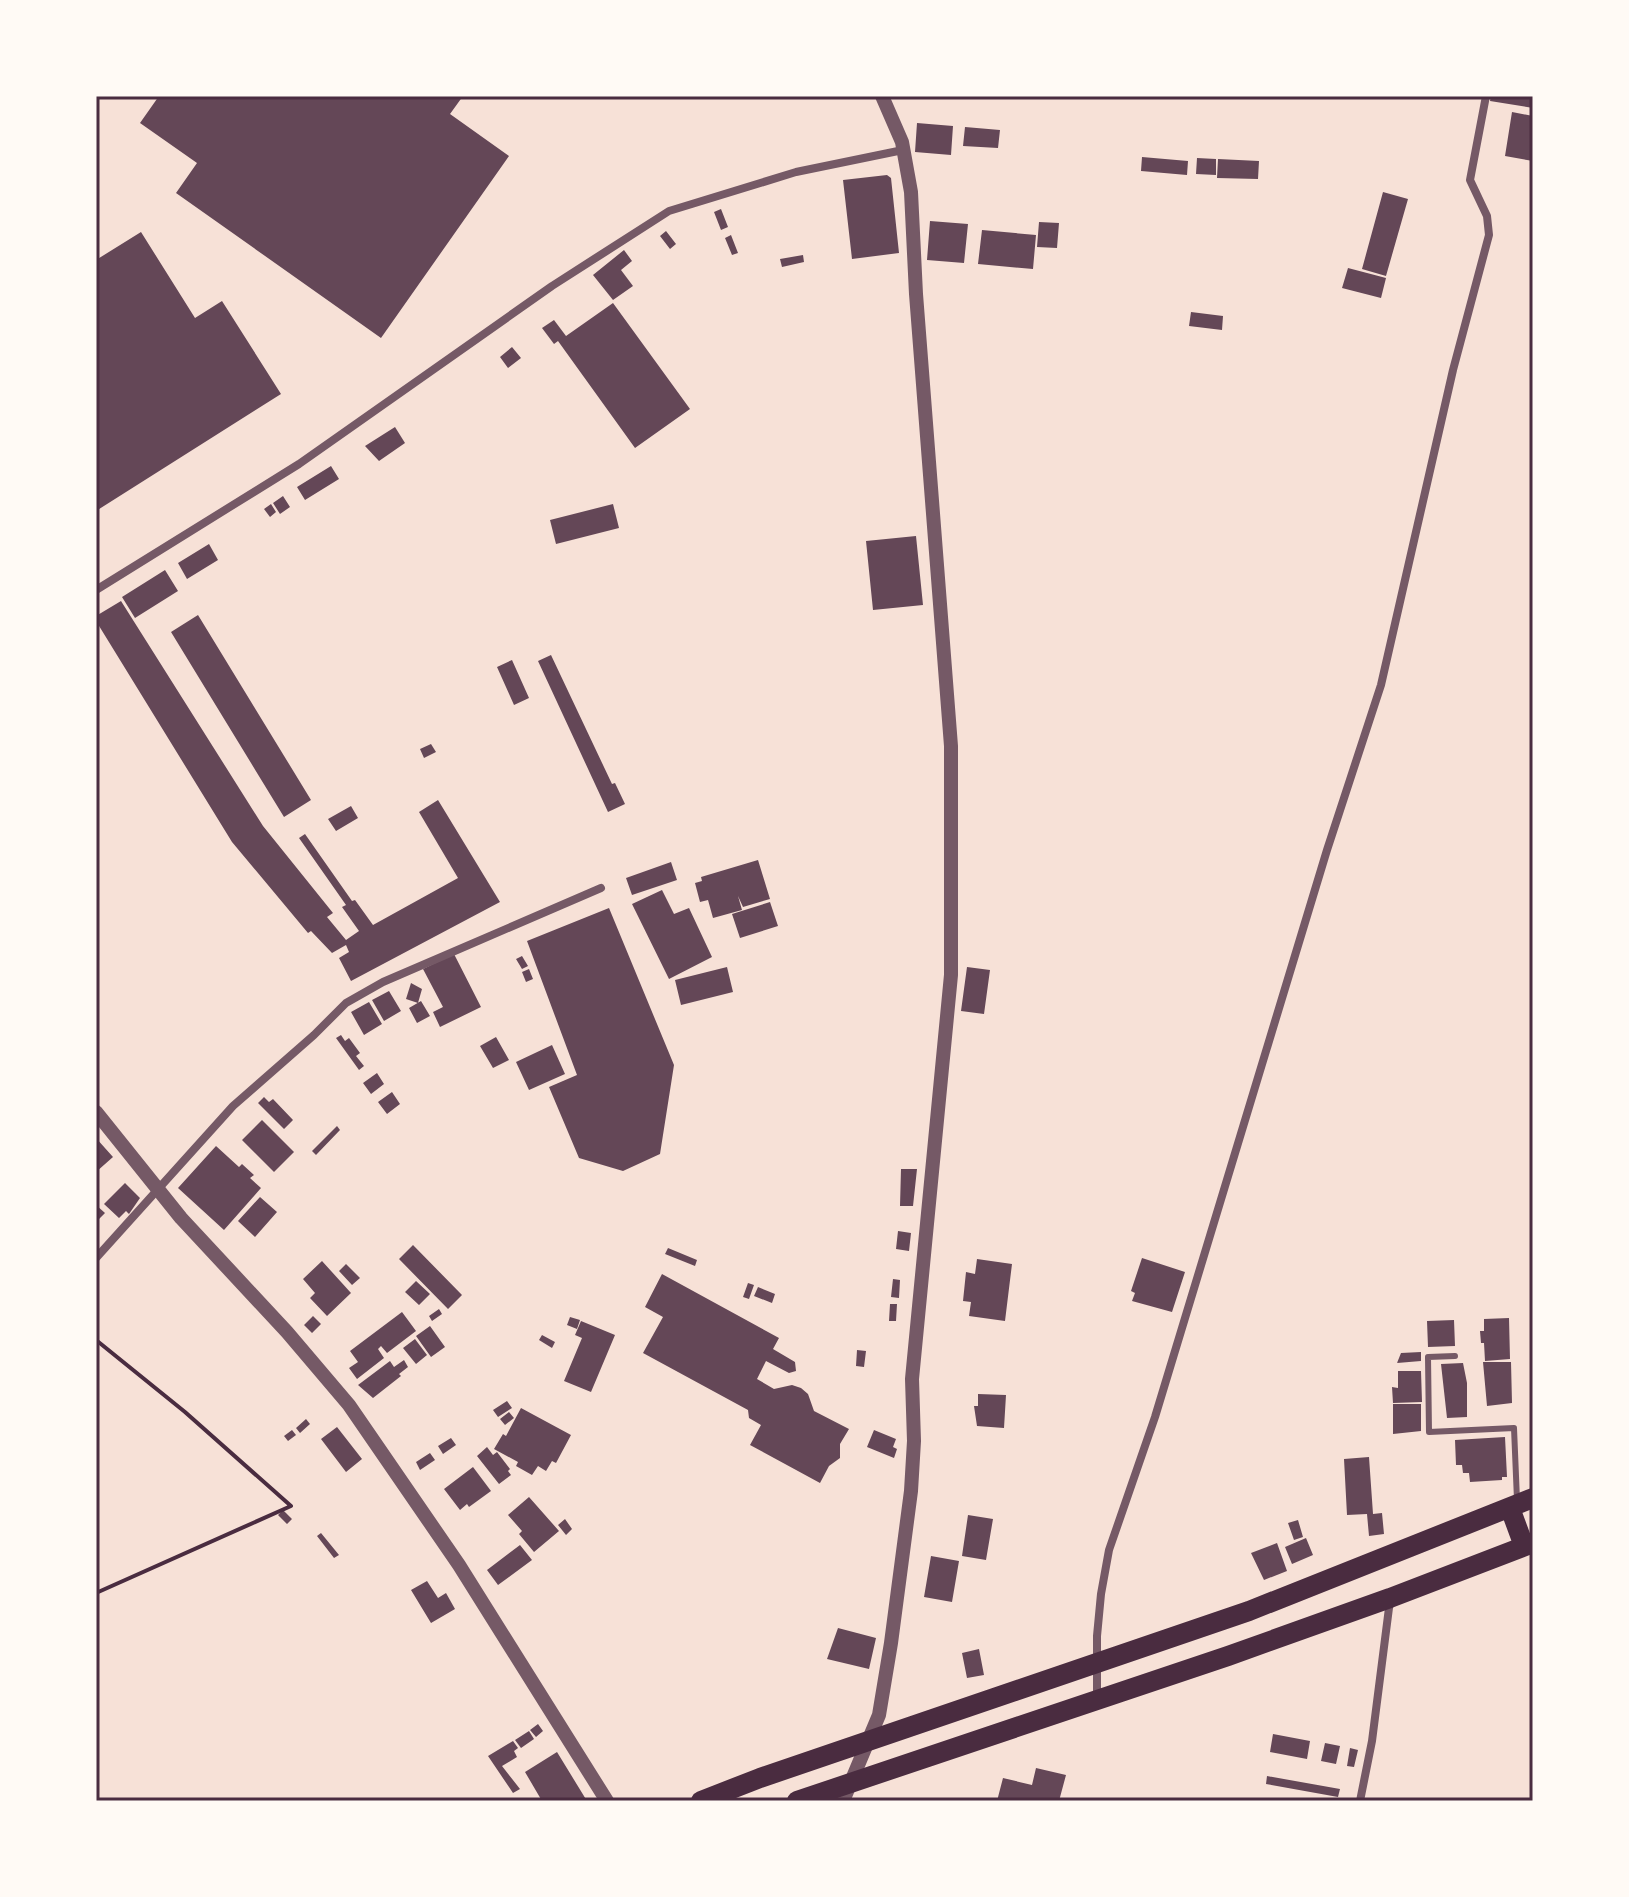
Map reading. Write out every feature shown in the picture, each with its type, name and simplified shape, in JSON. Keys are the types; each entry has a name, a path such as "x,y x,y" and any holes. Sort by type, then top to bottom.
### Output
{"highway":[{"path":"701,1801 1249,1611 1520,1504 1529,1544 1390,1598 846,1792 797,1801"}],"street":[{"path":"846,1792 879,1715 911,1491 914,1441 912,1379 951,975 951,746 911,192 903,150 882,96"},
{"path":"1097,1702 1101,1594 1109,1550 1155,1417 1327,850 1381,685 1449,385 1489,235 1487,216 1470,180 1486,96"},
{"path":"96,590 299,464 552,286 669,211 796,172 903,150"},
{"path":"96,1258 233,1106 346,1003 383,982 601,888"},
{"path":"96,1112 181,1218 287,1332 349,1405 459,1565 607,1801"},
{"path":"1360,1801 1372,1741 1390,1598"}],"lane":[{"path":"1455,1356 1428,1357 1429,1432 1514,1428 1520,1504"}],"path":[{"path":"96,1340 185,1412 291,1506 96,1593"}],"building":[{"path":"159,96 463,96 450,114 509,156 381,338 176,193 197,163 140,123"},
{"path":"1491,96 1533,96 1533,108 1490,101"},
{"path":"1512,112 1533,116 1533,161 1505,156"},
{"path":"917,123 953,126 951,155 915,152"},
{"path":"965,127 1000,130 998,148 963,146"},
{"path":"1142,157 1188,161 1187,175 1141,171"},
{"path":"1197,158 1216,159 1216,175 1196,174"},
{"path":"1218,159 1259,161 1258,179 1217,178"},
{"path":"887,175 891,178 899,253 852,259 843,180"},
{"path":"1383,192 1408,199 1386,276 1362,269"},
{"path":"721,209 728,227 721,230 714,212"},
{"path":"930,221 968,224 964,263 927,260"},
{"path":"1039,222 1059,223 1057,248 1037,247"},
{"path":"982,230 1036,235 1033,269 978,264"},
{"path":"666,231 676,244 670,249 660,236"},
{"path":"141,232 195,318 222,301 281,394 96,511 96,260"},
{"path":"731,235 738,253 732,255 725,238"},
{"path":"624,250 632,261 621,270 633,286 613,300 593,275"},
{"path":"803,255 804,262 782,267 780,259"},
{"path":"1348,268 1386,278 1381,298 1342,288"},
{"path":"613,303 690,409 635,448 558,341 554,344 542,328 554,320 566,336"},
{"path":"1191,312 1223,316 1222,330 1189,326"},
{"path":"512,347 521,358 508,368 500,357"},
{"path":"395,427 405,443 379,461 365,446"},
{"path":"331,466 339,479 305,500 297,487"},
{"path":"283,496 290,507 280,514 273,503"},
{"path":"271,504 276,512 270,517 264,509"},
{"path":"613,504 619,528 556,544 550,520"},
{"path":"916,536 923,605 873,610 866,541"},
{"path":"209,544 218,560 187,579 178,563"},
{"path":"165,570 178,591 135,618 122,597"},
{"path":"121,601 263,826 333,913 327,917 346,940 359,931 342,907 346,905 299,838 305,834 352,901 355,900 373,925 458,878 419,812 438,800 500,902 351,981 339,958 349,952 346,945 332,953 311,931 308,933 232,842 96,621 96,616"},
{"path":"198,615 311,800 284,817 171,632"},
{"path":"551,655 612,784 615,783 625,804 608,812 538,661"},
{"path":"512,660 529,698 514,705 497,667"},
{"path":"431,744 436,752 424,758 420,749"},
{"path":"351,806 358,818 336,831 328,819"},
{"path":"758,860 770,899 743,907 738,896 742,910 713,918 708,900 700,902 695,883 702,881 701,877"},
{"path":"671,862 677,880 632,895 626,878"},
{"path":"662,890 674,914 689,908 712,957 669,979 632,904"},
{"path":"770,902 778,926 740,938 732,914"},
{"path":"609,908 674,1065 660,1154 623,1171 579,1158 549,1087 577,1075 527,941"},
{"path":"454,954 481,1007 440,1027 433,1012 443,1007 423,969"},
{"path":"522,956 528,966 522,969 516,959"},
{"path":"727,967 733,992 681,1005 675,980"},
{"path":"967,967 990,970 984,1014 961,1011"},
{"path":"529,969 533,979 526,982 522,972"},
{"path":"411,983 422,989 418,1003 406,999"},
{"path":"389,991 401,1011 384,1021 372,1000"},
{"path":"421,1001 430,1016 417,1023 409,1008"},
{"path":"369,1002 382,1024 364,1035 351,1012"},
{"path":"341,1035 345,1041 349,1038 360,1053 356,1056 364,1066 359,1070 336,1038"},
{"path":"496,1037 509,1060 493,1068 480,1046"},
{"path":"552,1045 565,1074 529,1090 516,1062"},
{"path":"377,1073 384,1084 371,1094 363,1083"},
{"path":"392,1092 400,1104 387,1114 378,1102"},
{"path":"264,1097 269,1102 273,1099 293,1120 284,1129 258,1103"},
{"path":"262,1120 294,1152 274,1172 242,1140"},
{"path":"337,1126 340,1130 316,1155 312,1151"},
{"path":"96,1138 113,1157 96,1172"},
{"path":"216,1146 239,1167 242,1164 254,1175 250,1178 261,1188 224,1230 178,1188"},
{"path":"901,1169 917,1169 913,1206 900,1206"},
{"path":"125,1183 140,1198 129,1214 126,1211 119,1218 104,1204"},
{"path":"260,1197 277,1212 255,1237 238,1221"},
{"path":"96,1205 105,1213 96,1222"},
{"path":"898,1231 911,1233 909,1251 896,1249"},
{"path":"413,1245 462,1295 448,1309 399,1259"},
{"path":"668,1248 697,1260 695,1266 665,1254"},
{"path":"1142,1258 1185,1272 1172,1312 1132,1301 1135,1293 1131,1291"},
{"path":"977,1259 1012,1264 1005,1321 969,1316 971,1302 963,1301 966,1272 975,1274"},
{"path":"322,1261 351,1293 327,1316 310,1298 315,1293 303,1279"},
{"path":"346,1264 360,1278 352,1285 339,1271"},
{"path":"662,1274 779,1338 773,1349 795,1362 796,1371 789,1373 766,1361 757,1379 774,1389 792,1385 801,1388 808,1394 814,1411 849,1429 840,1444 840,1458 829,1466 820,1483 750,1445 761,1425 749,1418 748,1410 643,1353 663,1317 645,1307"},
{"path":"893,1279 900,1280 899,1298 891,1297"},
{"path":"416,1281 430,1294 419,1305 405,1292"},
{"path":"748,1283 754,1285 749,1299 743,1297"},
{"path":"758,1287 775,1294 772,1303 754,1296"},
{"path":"890,1304 897,1304 896,1321 889,1321"},
{"path":"439,1309 442,1314 432,1321 429,1316"},
{"path":"402,1312 416,1331 387,1353 381,1346 378,1349 384,1358 357,1379 349,1368 358,1362 350,1351"},
{"path":"313,1316 321,1324 312,1333 304,1325"},
{"path":"570,1317 580,1320 577,1329 567,1325"},
{"path":"1509,1318 1510,1359 1485,1361 1480,1331 1484,1331 1484,1319"},
{"path":"1454,1320 1455,1346 1428,1347 1427,1321"},
{"path":"581,1321 615,1335 591,1392 564,1381 582,1338 575,1335"},
{"path":"430,1326 445,1347 431,1357 416,1336"},
{"path":"542,1335 555,1342 552,1348 539,1340"},
{"path":"415,1339 427,1355 416,1364 403,1348"},
{"path":"857,1350 866,1351 864,1367 856,1366"},
{"path":"1421,1352 1421,1361 1397,1363 1401,1353"},
{"path":"404,1360 408,1367 399,1374 401,1376 373,1398 358,1385 390,1361 394,1367"},
{"path":"1483,1362 1511,1362 1512,1403 1487,1406"},
{"path":"1463,1363 1467,1383 1467,1417 1447,1418 1441,1364"},
{"path":"1398,1371 1421,1371 1422,1402 1393,1403 1392,1387 1398,1388"},
{"path":"978,1394 1006,1395 1004,1428 977,1426 974,1406 978,1406"},
{"path":"507,1401 512,1408 498,1417 493,1410"},
{"path":"1393,1404 1421,1404 1421,1431 1393,1434"},
{"path":"521,1408 571,1435 556,1463 552,1461 546,1471 538,1466 532,1475 516,1466 518,1462 494,1449 503,1434 506,1436"},
{"path":"509,1412 514,1418 505,1425 500,1419"},
{"path":"306,1419 310,1424 300,1433 296,1428"},
{"path":"337,1427 362,1459 346,1472 321,1439"},
{"path":"292,1430 296,1435 288,1441 284,1436"},
{"path":"874,1430 896,1439 894,1458 867,1447"},
{"path":"1505,1437 1507,1477 1470,1482 1469,1473 1463,1473 1462,1465 1456,1465 1455,1440"},
{"path":"451,1438 456,1445 443,1454 438,1446"},
{"path":"487,1447 493,1455 497,1452 510,1469 511,1475 499,1484 477,1456"},
{"path":"430,1453 435,1460 420,1470 416,1462"},
{"path":"1369,1457 1373,1514 1382,1513 1384,1534 1369,1536 1367,1514 1347,1515 1344,1459"},
{"path":"473,1467 491,1491 460,1510 444,1489"},
{"path":"529,1497 559,1531 534,1552 508,1515"},
{"path":"283,1510 292,1519 287,1524 278,1515"},
{"path":"968,1515 993,1519 986,1560 962,1556"},
{"path":"565,1519 572,1529 566,1535 558,1525"},
{"path":"1298,1520 1303,1537 1294,1540 1288,1523"},
{"path":"321,1533 339,1555 334,1558 317,1536"},
{"path":"1306,1538 1313,1555 1292,1564 1285,1547"},
{"path":"1277,1543 1287,1571 1264,1580 1251,1553"},
{"path":"520,1545 532,1560 498,1585 487,1570"},
{"path":"931,1556 959,1561 952,1602 924,1597"},
{"path":"427,1581 438,1598 446,1593 455,1609 431,1623 411,1590"},
{"path":"838,1628 876,1638 869,1669 827,1659"},
{"path":"979,1649 984,1675 967,1678 962,1653"},
{"path":"538,1724 543,1731 536,1737 530,1730"},
{"path":"529,1731 534,1739 521,1748 515,1740"},
{"path":"1273,1734 1310,1741 1307,1759 1270,1752"},
{"path":"513,1741 518,1748 514,1751 517,1757 502,1766 520,1789 513,1793 488,1756"},
{"path":"1325,1743 1340,1746 1336,1764 1321,1761"},
{"path":"1350,1748 1358,1750 1354,1767 1347,1766"},
{"path":"557,1752 587,1801 542,1801 525,1772"},
{"path":"1036,1768 1066,1775 1059,1801 997,1801 1003,1778 1032,1785"},
{"path":"1267,1776 1340,1789 1338,1797 1266,1784"}]}
